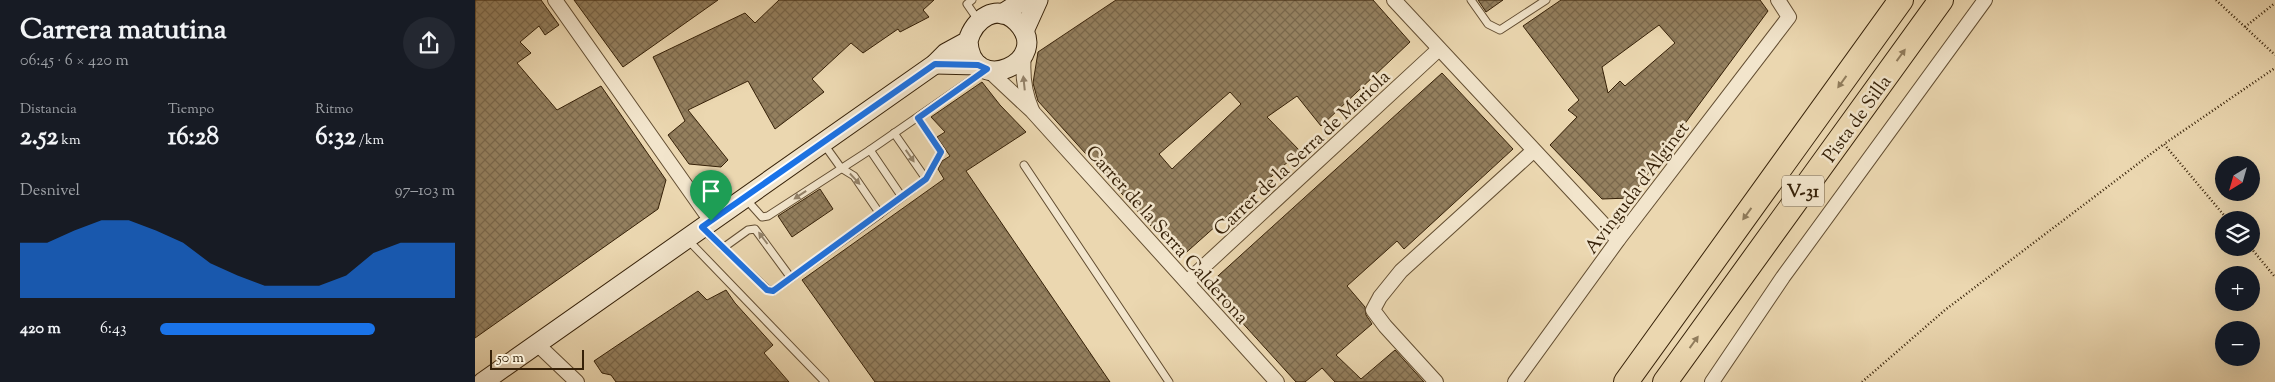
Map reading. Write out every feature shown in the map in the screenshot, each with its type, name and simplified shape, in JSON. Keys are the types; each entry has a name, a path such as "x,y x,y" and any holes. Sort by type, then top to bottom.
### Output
{"highway":[{"name":"Pista de Silla","path":"1626,382 1901,0"},
{"name":"Pista de Silla","path":"1665,382 1941,0"}],"street":[{"path":"555,0 707,224"},
{"path":"983,67 972,57 968,40 971,28 987,16 1002,14 1023,0"},
{"path":"1024,31 1038,0"},
{"path":"1394,0 1617,240"},
{"name":"Avinguda d'Alginet","path":"1515,382 1617,240 1789,16 1778,0"},
{"path":"1712,382 1783,277 1985,0"},
{"path":"935,64 983,67 1004,71 1019,62 1024,54 1026,45 1024,31 1015,20 1002,14"},
{"path":"483,382 935,64 946,53 968,40"},
{"name":"Carrer de la Serra de Mariola","path":"1187,282 1439,48"},
{"name":"Carrer de la Serra Calderona","path":"1024,54 1025,95 1032,111"},
{"name":"Carrer de la Serra Calderona","path":"983,67 1032,111 1277,382"},
{"path":"1436,382 1385,326 1373,310 1380,297 1401,271 1533,151"},
{"path":"537,344 577,382"}],"lane":[{"path":"972,0 967,4 978,21"},
{"path":"1471,0 1488,24 1500,30 1546,0"},
{"path":"745,197 761,217 768,216 895,134 983,67"},
{"path":"707,224 723,248 767,290 773,291 926,179 941,152 918,118"},
{"path":"895,134 926,179"},
{"path":"823,143 841,168 854,176 880,214"},
{"path":"870,150 902,197"},
{"path":"1023,165 1169,382"},
{"path":"723,248 748,230 755,229 791,278"},
{"path":"687,238 825,382"}],"path":[{"path":"2216,0 2275,55"},
{"path":"2245,27 2275,4"},
{"path":"1862,382 1945,310 2164,144 2275,68"},
{"path":"2164,144 2220,211"},
{"path":"2258,256 2275,277"}],"building":[{"path":"475,0 541,0 559,25 545,35 539,26 520,42 531,53 517,63 557,110 601,86 666,180 658,209 475,338"},
{"path":"574,0 718,0 623,67"},
{"path":"779,0 934,0 923,10 929,17 900,32 898,29 863,53 851,43 812,79 824,92 775,129 748,81 688,110 728,160 721,167 689,164 668,135 685,121 653,57 745,13 755,23"},
{"path":"1116,0 1373,0 1410,42 1321,126 1297,96 1267,117 1300,151 1180,258 1038,101 1033,83 1038,52","holes":["1230,92 1241,104 1172,169 1159,154"]},
{"path":"1478,0 1503,0 1486,12"},
{"path":"1561,0 1760,0 1768,11 1630,198 1602,199 1550,145 1577,117 1568,110 1579,100 1523,26","holes":["1659,25 1675,43 1625,86 1620,81 1608,93 1602,67"]},
{"path":"1442,73 1513,149 1404,249 1397,241 1347,286 1365,307 1366,315 1372,324 1336,355 1361,379 1395,350 1424,382 1335,382 1322,368 1305,382 1296,382 1208,285"},
{"path":"982,82 1000,105 1026,132 966,171 1110,382 875,382 802,280 944,179 938,169 942,161 950,156 937,137 945,132 931,117"},
{"path":"820,189 833,209 792,237 778,216"},
{"path":"726,290 735,303 773,345 764,353 789,382 616,382 611,375 602,373 594,361 698,291 707,300"}],"route":[{"path":"935,64 978,65 987,69 918,118 941,152 926,179 773,291 767,290 702,227 711,221 935,64"}]}
